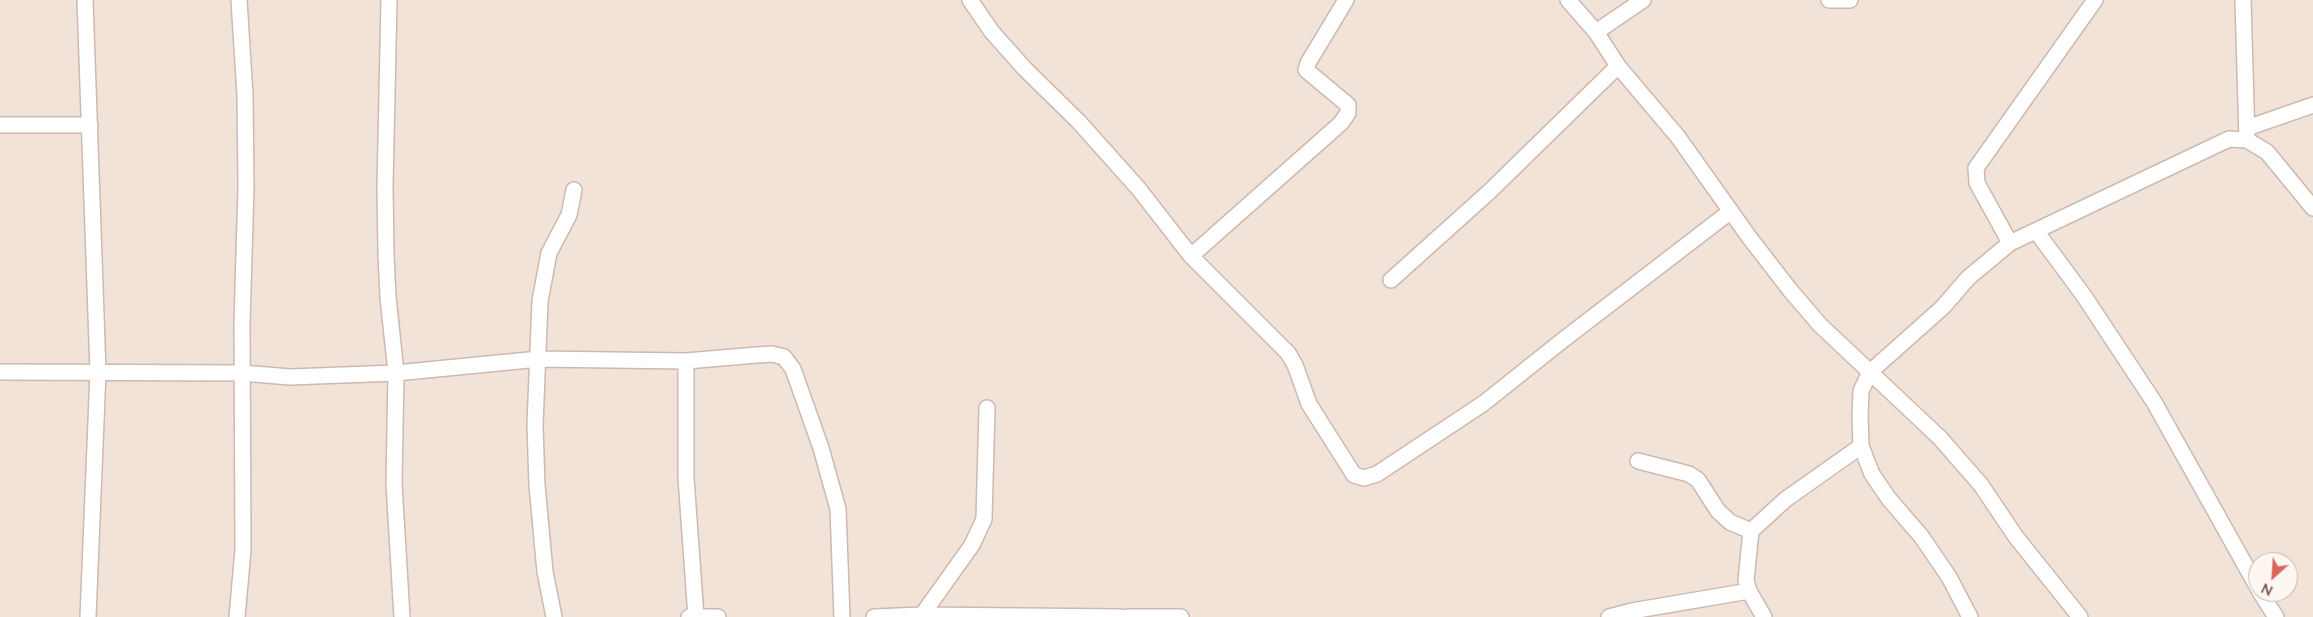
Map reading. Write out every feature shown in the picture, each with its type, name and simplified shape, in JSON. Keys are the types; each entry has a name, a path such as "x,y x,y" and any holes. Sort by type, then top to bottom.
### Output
{"street":[{"path":"85,0 98,372 88,617"},
{"path":"237,617 244,550 242,373 246,187 246,95 239,0"},
{"path":"389,0 385,187 386,255 388,297 396,373 394,484 402,617"},
{"path":"970,0 992,32 1025,70 1079,122 1138,188 1190,256 1288,353 1295,365 1309,404 1354,475 1364,478 1377,474 1484,403 1731,211"},
{"path":"1190,256 1341,124 1348,113 1348,105 1306,70 1308,63 1346,0"},
{"path":"1568,0 1596,32 1618,66 1678,136 1790,290 1820,325 1940,438 1982,486 2016,537 2080,617"},
{"path":"1596,32 1643,0"},
{"path":"1829,0 1850,0"},
{"path":"2010,243 1977,183 1976,168 2095,0"},
{"path":"2243,0 2247,134 2267,152 2313,208"},
{"path":"1391,280 1489,192 1618,66"},
{"path":"1970,617 1949,577 1921,536 1889,499 1872,474 1861,446 1861,391 1870,372 1943,307 1968,278 2010,243 2221,142 2247,134 2313,105"},
{"path":"0,125 90,125"},
{"path":"554,617 545,572 537,485 535,425 540,301 549,253 569,214 574,190"},
{"path":"2036,231 2084,296 2154,402 2248,570"},
{"path":"0,372 242,373 290,377 396,373 539,359 686,361 772,354 784,357 793,369 821,448 838,509 842,617"},
{"path":"686,361 686,478 696,617"},
{"path":"922,615 972,545 984,519 987,408"},
{"path":"1764,617 1749,591 1746,580 1751,531 1786,500 1861,446"},
{"path":"1638,461 1689,474 1698,480 1718,511 1730,522 1751,531"},
{"path":"1609,617 1632,611 1749,591"},
{"path":"2266,602 2276,617"},
{"path":"874,617 922,615 1121,617"},
{"path":"689,617 718,617"},
{"path":"1128,617 1181,617"}],"shaded area":[{"path":"0,0 2313,0 2313,617 0,617"}]}
